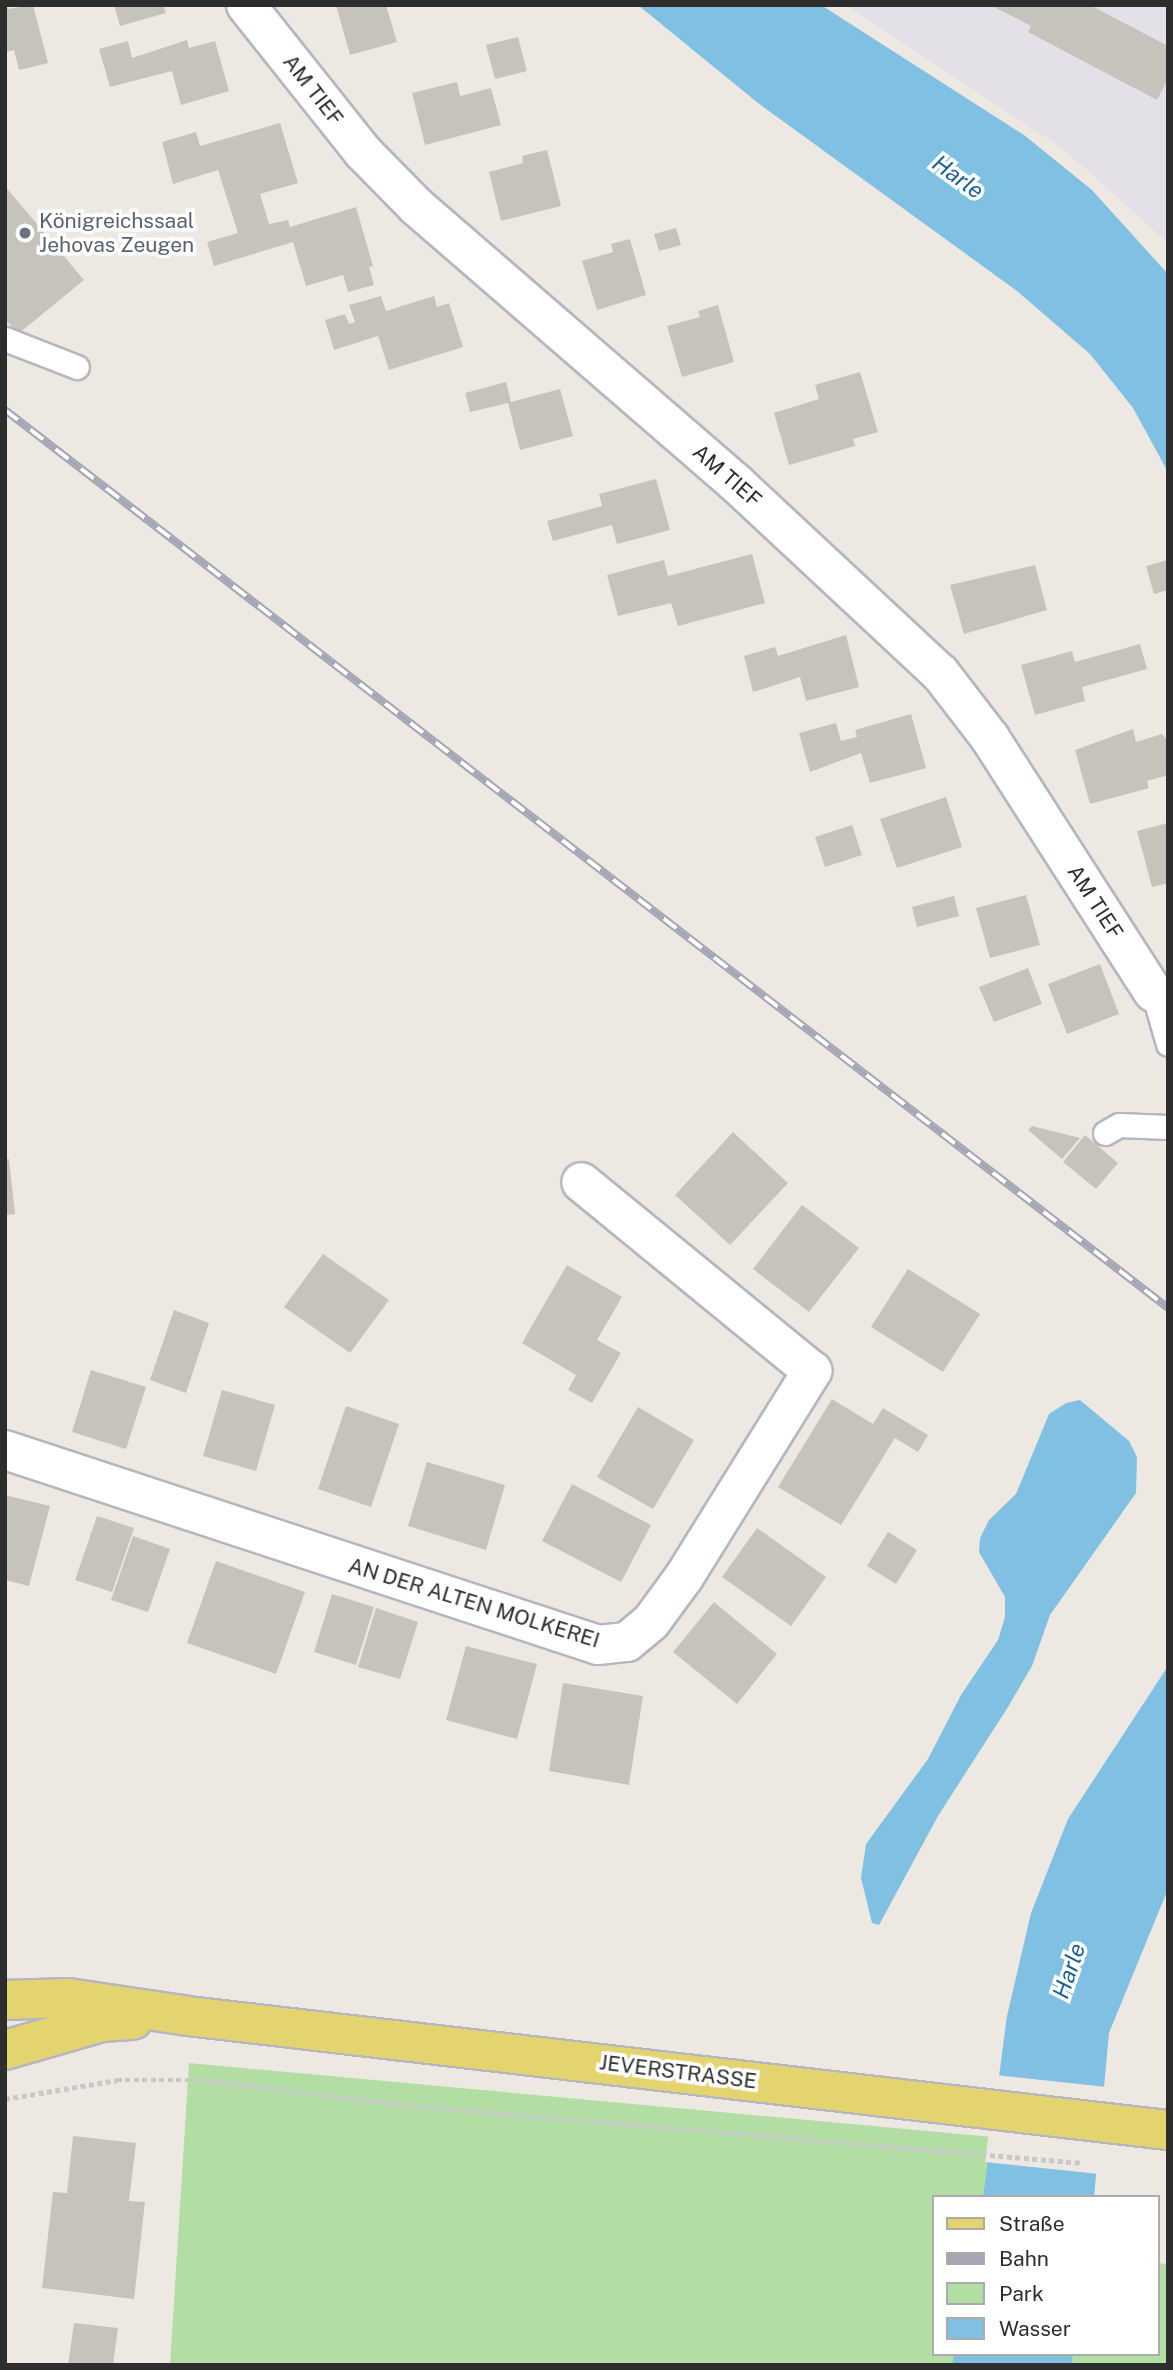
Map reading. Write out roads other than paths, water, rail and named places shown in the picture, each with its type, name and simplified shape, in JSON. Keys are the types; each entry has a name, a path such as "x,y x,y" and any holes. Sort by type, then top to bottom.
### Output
{"main road":[{"name":"JEVERSTRASSE","path":"5,2000 68,1998 188,2016 1168,2130"},
{"name":"JEVERSTRASSE","path":"5,2050 102,2022 188,2016"}],"street":[{"name":"AM TIEF","path":"246,5 363,152 416,206 747,494 940,673 990,738 1153,992"},
{"name":"AN DER ALTEN MOLKEREI","path":"5,1450 598,1645 627,1642 651,1622 684,1577 812,1371 581,1182"}],"lane":[{"path":"5,339 78,367"},
{"path":"1153,992 1168,1044"},
{"path":"1105,1133 1119,1125 1168,1128"}],"water":[{"name":"Harle","path":"638,5 821,5 1024,135 1092,190 1168,274 1168,472 1133,408 1090,354 1017,291 758,103"},
{"path":"1080,1400 1129,1441 1137,1457 1136,1493 1050,1615 1032,1666 938,1816 879,1925 872,1923 861,1878 866,1844 928,1759 961,1695 998,1640 1005,1617 1005,1597 979,1552 980,1538 989,1520 1016,1494 1049,1414 1066,1403"},
{"name":"Harle","path":"1168,1666 1168,1889 1109,2033 1094,2195 983,2195 1007,2016 1031,1913 1068,1819"},
{"path":"954,2356 1073,2356 1072,2365 952,2365"}],"railway":[{"path":"5,410 1168,1308"}],"place":[{"name":"Königreichssaal Jehovas Zeugen","path":"25,233"}]}
